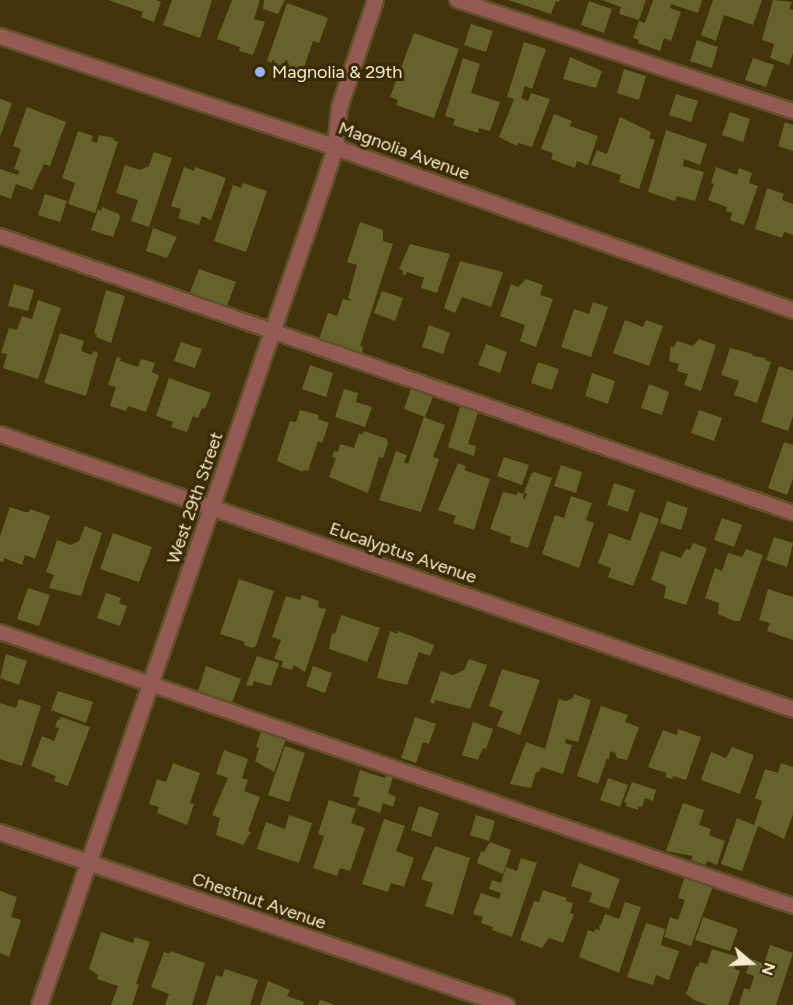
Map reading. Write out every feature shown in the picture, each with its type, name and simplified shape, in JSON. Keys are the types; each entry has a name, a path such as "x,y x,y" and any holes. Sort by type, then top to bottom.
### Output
{"street":[{"name":"West 29th Street","path":"39,1005 213,508 335,147 339,107 375,0"},
{"name":"Magnolia Avenue","path":"0,36 335,147 793,309"},
{"name":"Eucalyptus Avenue","path":"0,434 793,709"},
{"name":"Chestnut Avenue","path":"0,832 506,1005"}],"lane":[{"path":"457,0 793,111"},
{"path":"0,236 793,513"},
{"path":"0,632 793,906"}],"building":[{"path":"108,0 156,0 161,2 154,22 141,17 143,12"},
{"path":"172,0 212,0 200,38 163,25"},
{"path":"232,0 260,0 254,19 265,22 253,55 239,51 240,47 217,39"},
{"path":"264,0 285,0 278,14 263,9"},
{"path":"508,0 560,0 556,1 551,14"},
{"path":"602,0 646,0 639,20 619,14 621,7"},
{"path":"653,0 702,0 698,13 671,4 670,8 681,12 671,41 664,38 660,51 638,43 639,40 633,38 639,21 645,23"},
{"path":"713,0 762,0 753,25 724,15 716,41 701,35"},
{"path":"773,0 792,2 789,9 793,10 793,53 789,65 770,58 774,44 762,40"},
{"path":"589,1 612,9 604,33 581,25"},
{"path":"287,3 328,18 319,43 313,41 302,73 267,61"},
{"path":"471,24 493,31 486,52 464,45"},
{"path":"414,33 459,49 434,118 396,105 398,100 390,97"},
{"path":"697,40 718,47 712,68 690,61"},
{"path":"524,42 546,49 532,89 525,86 521,98 528,101 531,93 550,99 532,147 518,143 517,146 499,137 514,99 507,97"},
{"path":"570,57 602,71 596,88 563,79"},
{"path":"463,58 480,64 471,93 500,102 490,131 479,128 478,133 453,125 455,119 445,116"},
{"path":"753,58 774,65 766,87 745,80"},
{"path":"624,69 646,76 639,100 617,93"},
{"path":"676,94 698,101 691,122 669,115"},
{"path":"0,99 12,103 0,137"},
{"path":"27,107 66,122 50,166 44,164 32,190 16,184 11,199 0,195 0,169 18,175 19,171 14,169 21,149 13,146"},
{"path":"730,112 750,119 743,142 722,135"},
{"path":"554,114 572,121 570,126 598,136 588,165 577,161 575,168 551,159 553,153 541,149"},
{"path":"620,117 651,132 649,138 655,140 639,189 619,182 621,175 591,165 597,150 607,154"},
{"path":"785,122 793,125 793,151 778,146"},
{"path":"666,130 707,144 700,165 684,159 683,166 704,172 695,201 677,196 675,201 648,192"},
{"path":"78,131 93,136 91,141 97,143 99,135 114,138 113,140 118,142 95,213 68,204 75,183 62,178"},
{"path":"154,152 172,158 149,227 131,221 138,200 116,193 125,165 140,170 149,166"},
{"path":"184,167 194,171 195,167 226,178 211,220 202,216 199,225 178,218 181,209 171,206"},
{"path":"716,167 737,175 739,168 752,173 749,183 758,186 744,225 730,220 732,213 726,211 727,207 708,200 714,184 711,183"},
{"path":"243,183 267,191 246,252 214,241 233,185 241,188"},
{"path":"767,188 784,194 782,200 793,204 793,235 784,232 782,238 755,229"},
{"path":"45,194 67,201 60,222 38,215"},
{"path":"102,207 119,214 120,218 113,237 91,230 98,209 101,211"},
{"path":"360,222 383,230 383,241 393,244 360,346 363,347 362,353 319,339 328,313 337,316 343,299 352,301 348,298 357,265 347,262"},
{"path":"153,228 177,237 167,258 146,251"},
{"path":"410,244 450,254 437,293 421,288 424,278 407,272 406,275 402,274 403,271 399,269"},
{"path":"460,261 503,272 491,307 462,297 455,313 444,308"},
{"path":"199,269 236,282 226,308 189,295"},
{"path":"526,279 543,285 540,295 553,299 536,347 520,341 525,325 500,316 511,284 518,287"},
{"path":"14,284 34,290 28,311 8,306"},
{"path":"106,290 125,296 111,343 96,337 97,334 94,333"},
{"path":"382,291 403,298 395,321 374,313"},
{"path":"38,300 61,308 38,379 3,368 7,354 1,353 9,328 17,330 22,316 32,319"},
{"path":"593,302 608,307 591,357 561,347 574,309 589,314"},
{"path":"625,320 643,327 646,320 663,326 649,366 613,353"},
{"path":"429,325 450,333 443,354 422,347"},
{"path":"60,333 84,341 81,351 92,355 93,351 98,353 86,396 44,383"},
{"path":"699,339 716,345 701,391 684,385 688,374 677,371 679,364 669,361 671,346 674,347 677,341 693,346"},
{"path":"181,342 202,349 195,368 174,361"},
{"path":"486,344 507,352 500,373 478,365"},
{"path":"730,348 753,354 752,356 766,358 765,360 771,362 757,403 734,395 739,381 721,375"},
{"path":"117,357 121,358 120,361 138,367 141,359 155,363 152,372 159,375 146,412 128,406 126,411 110,406 116,387 108,385"},
{"path":"538,362 559,369 552,390 531,383"},
{"path":"310,365 333,373 326,397 302,389"},
{"path":"779,366 793,371 793,416 788,431 761,422"},
{"path":"592,373 615,381 608,404 585,396"},
{"path":"169,378 211,393 205,409 202,408 198,418 193,416 187,432 171,427 173,422 156,416"},
{"path":"649,384 669,392 662,415 641,408"},
{"path":"344,389 358,393 356,402 372,407 365,427 335,417"},
{"path":"411,389 433,397 425,417 404,409"},
{"path":"460,407 478,412 468,444 476,446 474,456 448,447"},
{"path":"300,410 319,415 318,419 329,423 322,443 318,441 308,471 303,470 303,472 277,461 290,421 296,422"},
{"path":"699,410 722,418 714,441 691,433"},
{"path":"424,417 445,425 433,457 439,459 421,512 379,500 396,451 407,455 404,462 408,464"},
{"path":"364,431 387,439 388,443 383,458 379,457 368,493 329,477 336,458 332,457 334,451 338,452 340,444 354,448 359,433 362,435"},
{"path":"784,442 793,445 793,479 787,495 768,488"},
{"path":"504,457 529,465 522,485 497,476"},
{"path":"458,463 466,466 464,470 490,479 474,530 453,523 456,516 438,510"},
{"path":"561,465 582,472 576,493 554,486"},
{"path":"534,472 552,478 528,548 510,542 511,537 490,529 503,492 524,494 525,499 527,494 524,493 531,474"},
{"path":"614,483 635,490 628,512 607,505"},
{"path":"571,496 592,503 586,520 594,523 579,568 542,554 555,515 564,518"},
{"path":"667,501 688,508 681,530 660,523"},
{"path":"10,507 25,512 29,512 30,509 50,516 35,559 25,555 22,565 4,558 3,562 0,561 0,536"},
{"path":"640,512 659,519 633,586 608,577 611,568 598,563 609,533 630,541"},
{"path":"722,518 742,525 734,547 714,540"},
{"path":"85,526 102,533 81,596 49,588 54,575 46,572 57,540 71,545 79,541"},
{"path":"113,533 152,547 139,582 100,569"},
{"path":"774,537 793,543 787,567 766,560"},
{"path":"693,543 707,548 686,605 664,598 666,586 651,580 661,551 681,558 686,549 690,550"},
{"path":"746,549 763,555 740,621 734,621 718,614 719,603 705,598 715,568 722,571 728,553 742,557"},
{"path":"239,579 274,591 256,646 252,648 244,645 245,642 220,634"},
{"path":"28,588 50,595 39,626 17,619"},
{"path":"768,589 793,597 793,640 767,631 770,623 759,620"},
{"path":"106,593 121,598 119,603 127,606 120,626 97,618"},
{"path":"302,595 319,601 318,607 326,609 305,672 294,665 292,670 281,667 283,661 274,659 281,640 272,637 286,596 300,600"},
{"path":"341,615 380,628 367,662 329,649 332,633 335,634"},
{"path":"390,631 397,634 398,631 434,645 430,656 419,652 407,685 377,678"},
{"path":"6,654 27,661 19,685 0,678"},
{"path":"257,656 279,663 271,686 254,681 252,686 246,685"},
{"path":"469,659 487,665 470,709 435,700 434,704 430,702 441,671 453,675 464,670"},
{"path":"206,666 241,679 232,703 198,691"},
{"path":"313,666 332,673 325,693 306,686"},
{"path":"502,669 540,680 520,735 497,726 503,711 489,706"},
{"path":"58,691 93,702 86,723 51,710"},
{"path":"574,694 591,700 578,742 566,739 565,743 572,745 563,774 541,767 539,772 536,772 531,788 510,784 526,742 545,749 559,699 566,701 573,698"},
{"path":"19,699 41,706 22,766 0,759 0,703 16,708"},
{"path":"601,706 628,715 625,722 639,727 627,760 617,758 615,753 610,751 598,784 577,776"},
{"path":"61,717 90,727 68,786 54,781 56,776 31,766 42,736 54,741 59,728 55,727"},
{"path":"415,717 436,724 429,744 423,742 416,763 401,758"},
{"path":"473,722 493,729 486,749 483,748 478,760 462,755"},
{"path":"263,726 288,734 274,772 255,761 259,748 256,747"},
{"path":"678,729 701,737 686,780 673,776 672,779 665,777 667,773 648,767 663,730 677,735"},
{"path":"285,746 305,753 289,802 268,795"},
{"path":"732,747 754,755 740,794 701,780 711,752 726,758"},
{"path":"224,750 248,759 242,778 248,780 244,791 260,797 248,831 251,832 243,845 216,835 220,818 212,815 228,778 216,774"},
{"path":"173,763 200,773 190,803 194,804 187,825 157,813 159,807 149,804 157,779 166,782"},
{"path":"781,763 793,767 793,814 784,839 758,826 742,871 721,864 737,818 754,825 762,801 755,798 765,769 778,773"},
{"path":"360,770 385,778 387,772 394,774 388,793 396,797 393,807 383,803 380,813 357,805 360,798 353,796"},
{"path":"608,778 628,785 620,807 600,800"},
{"path":"632,782 656,790 653,801 645,798 642,807 638,806 638,810 626,806 627,803 624,802"},
{"path":"329,800 356,809 351,823 365,828 350,871 340,868 337,876 313,868 324,836 318,834"},
{"path":"683,803 704,810 699,825 711,829 709,835 725,841 717,865 707,861 706,865 691,860 693,856 666,851"},
{"path":"419,806 439,813 431,837 411,830"},
{"path":"289,815 312,823 299,863 257,849 266,822 285,829"},
{"path":"476,815 495,821 489,841 470,835"},
{"path":"384,819 405,826 396,851 414,858 404,887 391,883 388,892 362,884"},
{"path":"490,842 511,850 503,874 477,863 481,851 484,852"},
{"path":"435,846 470,858 453,915 425,906 433,883 421,879"},
{"path":"521,858 537,863 512,937 492,930 493,927 481,923 483,917 473,914 481,893 499,899 501,893 489,889 492,880 501,883 506,867 517,871"},
{"path":"579,863 620,879 609,909 589,902 592,893 571,886"},
{"path":"685,876 713,886 691,946 664,937 670,917 678,920 685,900 678,898"},
{"path":"543,890 567,898 566,901 573,903 570,913 574,914 563,943 549,938 542,948 520,940 534,901 539,902"},
{"path":"0,891 17,897 11,917 21,920 9,957 0,953"},
{"path":"625,902 641,907 619,973 579,957 588,930 594,932 595,929 600,930 599,925 605,914 619,919"},
{"path":"703,917 738,929 730,951 695,940"},
{"path":"646,923 665,929 661,945 679,951 669,980 656,975 653,985 627,977"},
{"path":"101,932 133,943 135,937 150,942 136,984 139,985 132,1005 111,1005 118,986 97,979 98,975 89,969"},
{"path":"770,945 793,953 776,1005 739,1005 744,988 750,990 754,976 746,973 751,959 764,964"},
{"path":"712,949 738,957 734,969 740,971 728,1005 708,1005 686,994 696,966 698,967 700,962 707,964"},
{"path":"170,951 205,963 192,1005 165,1005 169,994 151,987 164,952 169,954"},
{"path":"225,969 258,980 250,1005 206,1005 216,975 222,977"},
{"path":"268,981 290,990 287,996 304,1002 303,1005 260,1005"},
{"path":"320,1000 327,1002 335,1005 318,1005"}],"place":[{"name":"Magnolia & 29th","path":"260,72"}]}
